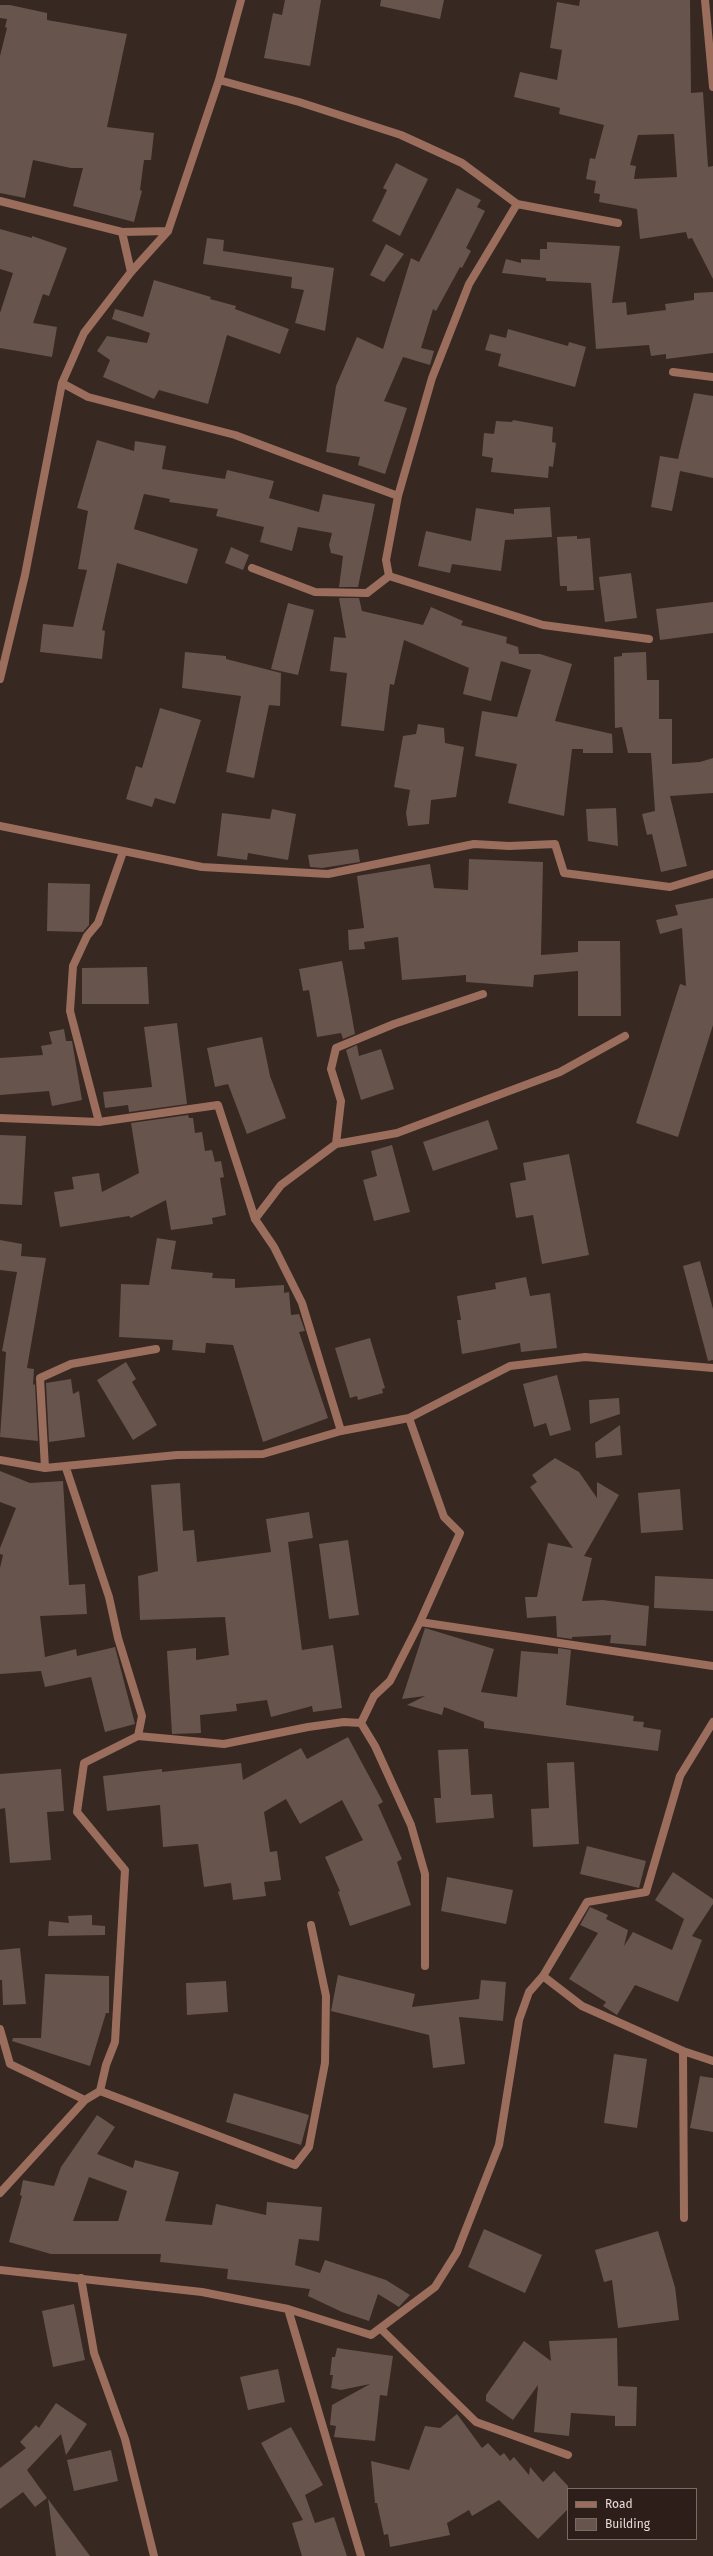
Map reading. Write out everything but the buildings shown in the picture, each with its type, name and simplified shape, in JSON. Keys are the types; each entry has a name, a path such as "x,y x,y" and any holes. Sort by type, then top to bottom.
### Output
{"street":[{"path":"0,679 25,575 56,422 62,383 84,333 131,272 168,231 219,80 241,0"},
{"path":"705,0 713,87"},
{"path":"219,80 299,102 401,135 462,163 517,204 618,223"},
{"path":"0,201 122,232 168,231"},
{"path":"389,576 386,560 398,496 432,378 469,284 517,204"},
{"path":"122,232 131,272"},
{"path":"673,372 713,377"},
{"path":"62,383 88,397 235,435 398,496"},
{"path":"252,568 315,592 367,593 389,576"},
{"path":"389,576 543,625 649,640"},
{"path":"0,826 123,852 202,866 328,874 474,844 509,846 555,844 564,873 670,887 713,874"},
{"path":"99,1122 70,1011 73,966 87,936 98,923 123,852"},
{"path":"336,1144 341,1101 331,1069 336,1048 394,1024 483,994"},
{"path":"255,1219 281,1185 336,1144 404,1130 560,1072 625,1036"},
{"path":"0,1118 99,1122 218,1105 255,1219 274,1247 302,1303 340,1431"},
{"path":"46,1468 40,1378 71,1364 156,1350"},
{"path":"0,1460 46,1468 66,1468 177,1455 263,1454 340,1431 409,1418 510,1366 585,1357 713,1368"},
{"path":"360,1723 374,1696 390,1681 420,1622 460,1533 444,1517 409,1418"},
{"path":"66,1468 109,1597 118,1638 142,1716 138,1736"},
{"path":"420,1622 713,1666"},
{"path":"0,2193 85,2100 100,2091 106,2065 115,2042 125,1870 77,1812 84,1763 138,1736 224,1744 308,1727 344,1722 360,1723"},
{"path":"0,2270 202,2292 288,2309 372,2335 381,2329 435,2287 457,2252 498,2145 519,2020 529,1992 543,1976 587,1902 646,1892 680,1776 713,1722"},
{"path":"360,1723 375,1746 411,1825 425,1874 424,1966"},
{"path":"100,2091 295,2165 309,2147 325,2063 326,1996 311,1925"},
{"path":"543,1976 582,2006 683,2051 713,2061"},
{"path":"0,2029 10,2064 85,2100"},
{"path":"683,2051 684,2218"},
{"path":"81,2278 94,2353 125,2439 154,2556"},
{"path":"288,2309 361,2556"},
{"path":"381,2329 476,2422 568,2454"}]}
